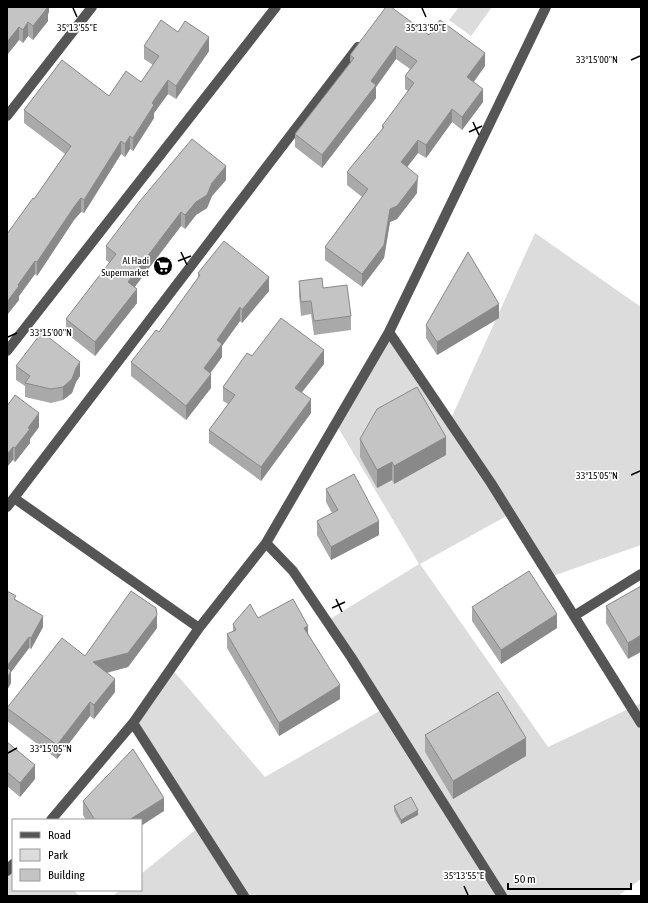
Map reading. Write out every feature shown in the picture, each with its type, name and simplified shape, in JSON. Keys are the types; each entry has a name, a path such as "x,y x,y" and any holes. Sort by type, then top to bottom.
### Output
{"street":[{"path":"7,116 92,7"},
{"path":"7,351 276,7"},
{"path":"52,819 133,723 199,628 266,543 389,332 546,7"},
{"path":"7,507 364,38"},
{"path":"389,332 491,483 641,723"},
{"path":"14,498 199,628"},
{"path":"266,543 293,571 351,657 502,896"},
{"path":"574,616 641,574"},
{"path":"133,723 244,896"}],"green space":[{"path":"459,7 492,7 471,36 449,20"},
{"path":"535,233 641,307 641,545 550,577 510,514 420,564 548,747 641,703 641,879 618,896 113,896 119,891 142,891 142,873 199,827 133,723 171,668 265,777 383,709 327,621 419,564 336,424 389,332 450,421"},
{"path":"12,864 12,891 75,891 79,896 7,896 7,869"}],"building":[{"path":"7,7 48,7 33,26 28,22 23,30 19,27 7,42"},
{"path":"386,7 391,7 429,35 440,20 485,53 467,77 483,89 462,117 452,109 426,145 418,140 401,162 418,176 417,180 397,206 390,209 384,245 362,274 325,247 368,189 347,172 384,127 382,126 414,83 405,76 417,61 396,46 371,81 376,85 322,155 295,134 354,58 350,55"},
{"path":"161,20 178,32 185,21 209,37 176,86 168,80 152,103 154,105 133,138 130,136 125,144 121,141 84,200 81,198 74,207 37,262 35,261 7,302 7,234 33,198 34,199 71,146 24,110 62,60 109,96 126,71 141,82 159,56 144,46"},
{"path":"192,139 226,166 212,183 207,195 196,202 185,215 181,212 128,282 137,289 95,342 66,319 116,254 106,246 140,201"},
{"path":"224,241 269,277 242,310 240,307 217,340 222,344 204,368 211,374 186,406 131,362 156,330 159,332 200,275 198,273"},
{"path":"468,252 499,304 437,342 426,325"},
{"path":"322,278 323,288 347,285 351,316 314,321 311,301 301,302 299,281"},
{"path":"281,318 324,350 295,388 311,399 261,467 209,430 235,395 223,387 247,353 252,356"},
{"path":"42,332 80,362 72,379 63,387 51,389 25,383 30,376 16,366"},
{"path":"417,387 446,437 394,466 392,462 377,470 360,439 377,409"},
{"path":"15,395 39,413 28,428 30,429 15,448 13,447 7,454 7,406"},
{"path":"354,474 379,521 331,547 317,521 338,510 326,489"},
{"path":"529,571 557,614 501,650 472,607"},
{"path":"641,586 641,635 628,643 606,606"},
{"path":"7,591 16,596 14,599 43,616 31,638 29,637 7,666"},
{"path":"131,591 156,608 157,615 128,653 93,662 115,679 94,705 90,702 57,745 7,708 62,638 85,656"},
{"path":"293,599 308,626 304,628 340,685 279,723 227,634 236,630 233,624 250,604 258,618"},
{"path":"7,667 11,671 7,679"},
{"path":"498,692 526,738 453,781 425,735"},
{"path":"7,742 35,765 20,783 7,772"},
{"path":"133,749 164,798 131,819 94,819 83,801"},
{"path":"411,797 418,810 401,820 394,806"}],"place":[{"name":"Al Hadi Supermarket","path":"163,266"}]}
